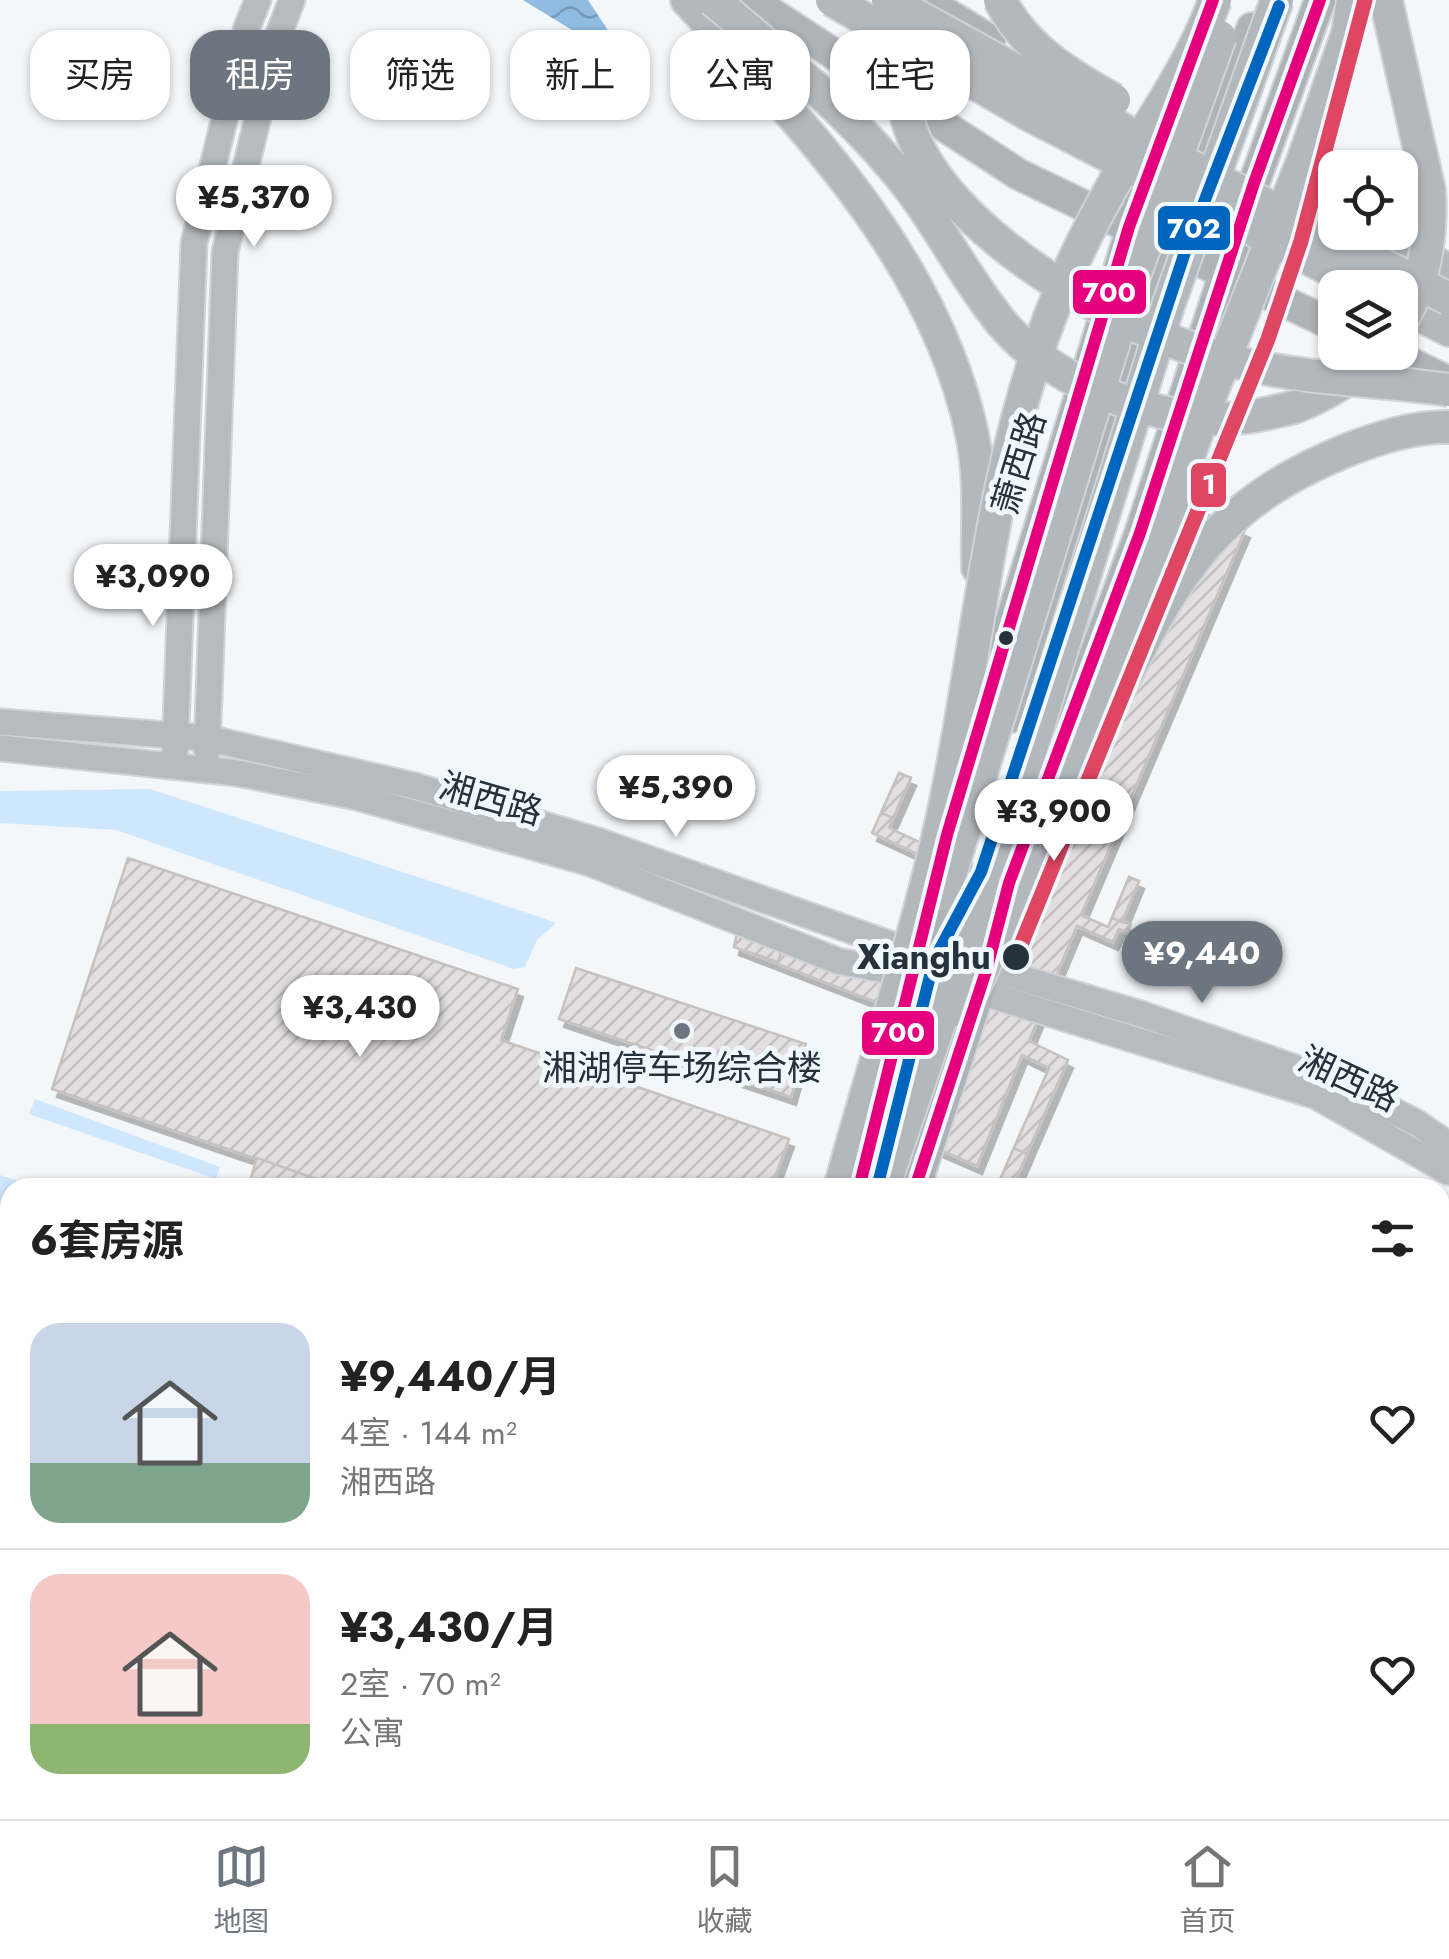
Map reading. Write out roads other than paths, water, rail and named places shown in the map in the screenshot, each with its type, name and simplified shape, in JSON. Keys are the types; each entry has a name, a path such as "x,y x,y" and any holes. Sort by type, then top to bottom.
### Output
{"highway":[{"path":"687,0 826,152 914,281 938,333 973,441 978,615"},
{"path":"713,0 862,132 920,200 1004,326 1062,370 1133,402 1218,419 1294,407 1328,393 1361,370"},
{"path":"832,0 1028,114 1331,270"},
{"path":"888,0 1167,154 1449,299"},
{"path":"905,0 898,72 913,136 946,188 988,232 1035,267 1152,332 1241,364 1449,386"},
{"path":"1000,0 1022,35 1079,80 1318,206"},
{"path":"846,1178 929,878 1006,456 1043,334 1112,186 1185,67 1214,0"},
{"path":"847,1178 917,982 1141,257 1235,0"},
{"path":"887,1178 1012,810 1168,306 1277,0"},
{"path":"1079,769 1205,409 1329,92 1354,0"},
{"path":"1386,0 1430,213 1418,284"},
{"path":"1409,109 1449,184"},
{"path":"1408,250 1449,270"},
{"path":"1418,314 1449,330"},
{"path":"906,1116 1162,602 1211,536 1268,488 1308,466 1376,438 1449,427"}],"main road":[{"path":"751,0 1018,174 1318,318"},
{"path":"924,0 1200,156 1318,215"},
{"name":"萧西路","path":"915,966 947,835 1129,227 1214,0"},
{"path":"862,1178 915,966 964,867 1200,156 1263,0"},
{"path":"918,1178 982,980 1008,883 1134,550 1254,183 1320,0"},
{"path":"1388,250 1449,281"},
{"path":"1418,369 1449,386"},
{"path":"1022,586 1086,502"},
{"path":"887,1178 951,973"}],"street":[{"path":"175,766 194,243 247,27 258,0"},
{"path":"208,770 206,738 226,252 278,36 292,0"},
{"name":"湘西路","path":"0,722 206,738 414,786 584,837 915,966"},
{"name":"湘西路","path":"0,748 208,770 357,797 590,863 838,961 915,966 1141,1014 1336,1082 1417,1122 1449,1145"},
{"name":"湘西路","path":"982,980 1316,1096 1449,1172"}],"water":[{"path":"523,0 588,0 608,30 572,30"}],"place":[{"name":"Xianghu","path":"1016,957"},
{"name":"湘湖停车场综合楼","path":"682,1031"}]}
